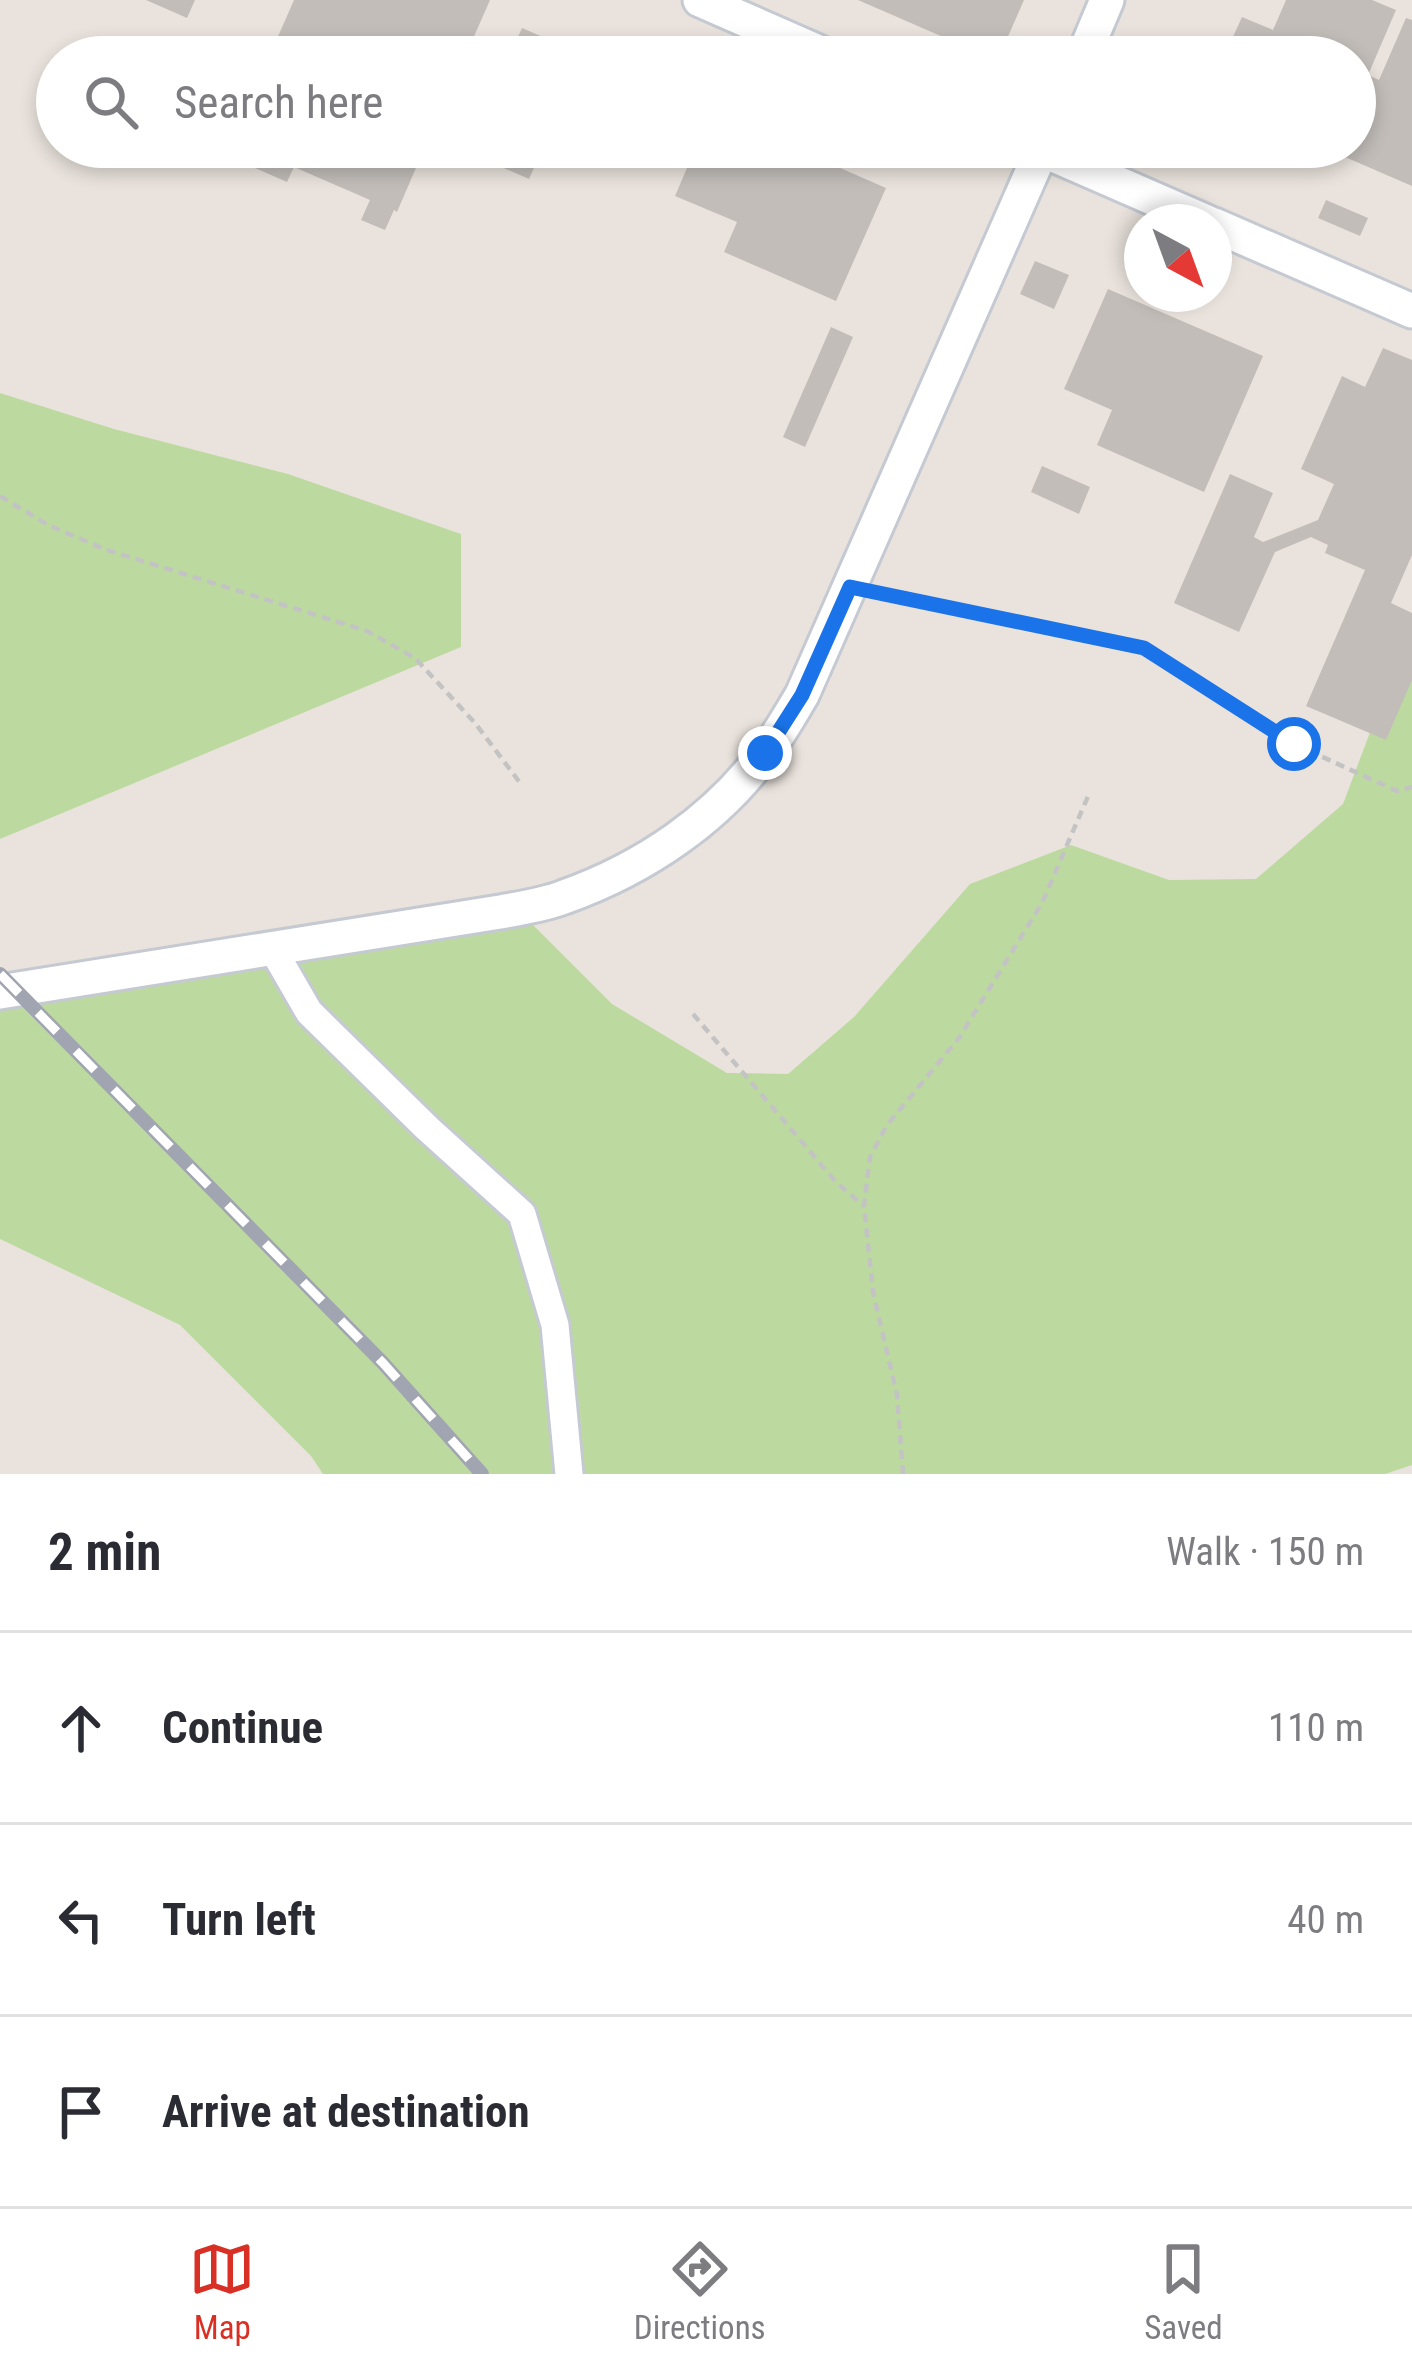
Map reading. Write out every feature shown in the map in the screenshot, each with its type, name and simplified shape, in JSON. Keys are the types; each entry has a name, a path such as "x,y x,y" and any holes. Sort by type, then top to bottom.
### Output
{"street":[{"path":"700,0 782,36"},
{"path":"1091,36 1107,0"},
{"path":"0,992 559,899 612,878 664,848 718,806 765,753 802,695 1031,168"},
{"path":"1085,168 1166,204"},
{"path":"1232,233 1412,311"},
{"path":"272,948 310,1012 427,1129 522,1214 555,1324 569,1474"}],"path":[{"path":"0,496 48,525 107,550 367,631 416,658 475,723 521,784"},
{"path":"850,587 1144,648 1294,744 1397,790 1412,787"},
{"path":"903,1474 897,1395 873,1292 864,1206 870,1157 886,1125 959,1038 1042,903 1088,794"},
{"path":"693,1014 836,1182 864,1206"}],"green space":[{"path":"0,393 114,429 288,474 461,534 461,647 0,839"},
{"path":"1412,621 1412,1465 1385,1474 323,1474 311,1456 180,1325 0,1239 0,1011 116,974 528,920 612,1004 727,1073 788,1074 854,1017 970,884 1071,845 1169,880 1256,879 1343,804"}],"building":[{"path":"146,0 195,0 187,18"},
{"path":"294,0 490,0 474,36 278,36"},
{"path":"858,0 1024,0 1008,36 941,36"},
{"path":"1286,0 1372,0 1396,10 1376,56 1376,36 1233,36 1242,17 1273,30"},
{"path":"1406,18 1412,20 1412,186 1370,168 1376,168 1376,79"},
{"path":"255,168 294,168 287,182"},
{"path":"296,168 416,168 385,230 361,220 370,200"},
{"path":"504,168 534,168 529,179"},
{"path":"687,168 840,168 886,188 836,301 724,252 737,222 675,196"},
{"path":"1326,200 1368,218 1360,236 1318,218"},
{"path":"1035,261 1069,275 1054,309 1020,294"},
{"path":"1108,289 1124,296 1124,312 1161,312 1263,356 1204,492 1097,445 1112,410 1064,389"},
{"path":"831,327 853,337 805,447 783,437"},
{"path":"1383,348 1412,360 1412,555 1391,603 1412,613 1412,680 1386,740 1306,706 1365,570 1325,553 1328,545 1311,537 1275,552 1239,632 1174,603 1230,474 1273,493 1254,537 1263,542 1318,520 1334,484 1301,469 1342,376 1365,387"},
{"path":"1042,466 1090,487 1079,514 1031,492"}],"railway":[{"path":"0,974 383,1363 482,1474"}],"route":[{"path":"765,753 802,695 850,587 1144,648 1294,744"}]}
